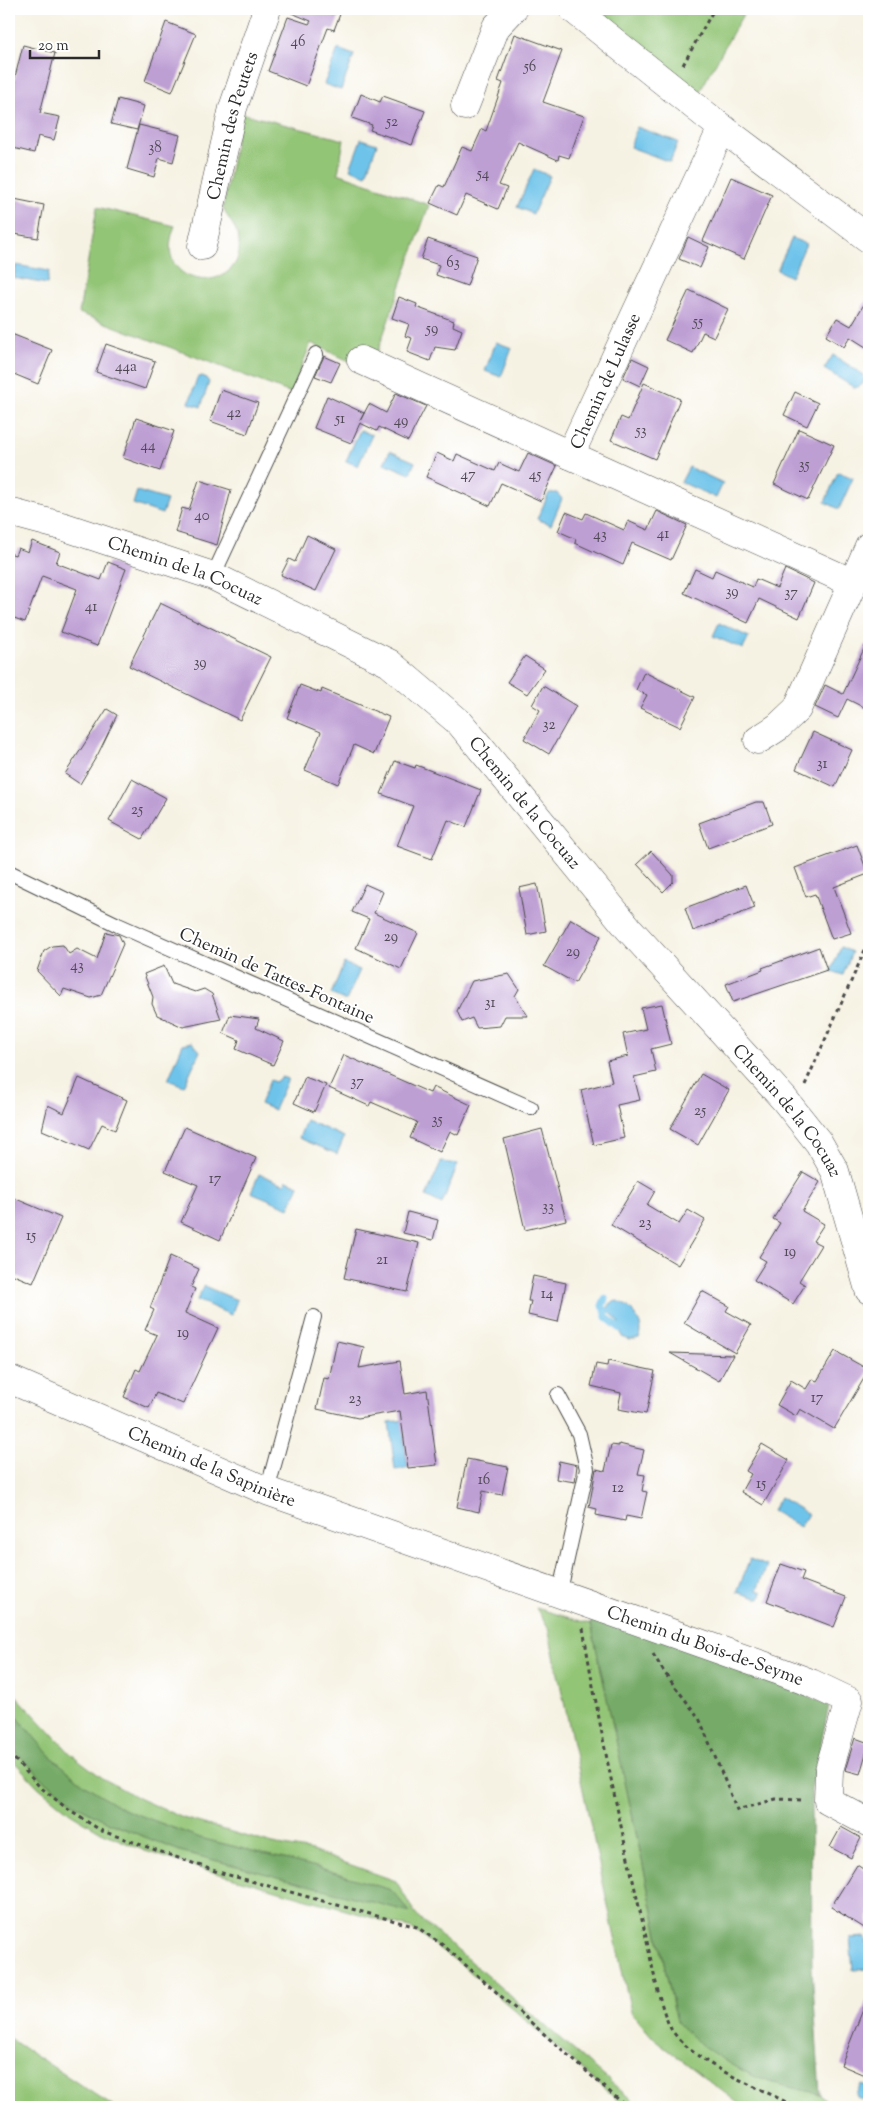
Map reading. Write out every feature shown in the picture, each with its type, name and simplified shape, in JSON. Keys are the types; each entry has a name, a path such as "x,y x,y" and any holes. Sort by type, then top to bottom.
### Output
{"street":[{"name":"Chemin des Peutets","path":"202,246 233,108 268,9"},
{"path":"465,106 496,27 513,9"},
{"path":"573,9 722,128 869,239"},
{"name":"Chemin de Lulasse","path":"722,128 709,150 570,455 853,582"},
{"path":"361,360 570,455"},
{"name":"Chemin de la Cocuaz","path":"9,512 64,527 213,576 389,663 460,723 629,929 793,1110 819,1143 835,1170 869,1290"},
{"path":"758,740 778,727 797,709 869,546"},
{"name":"Chemin de la Sapinière","path":"9,1378 267,1492 420,1544"},
{"name":"Chemin du Bois-de-Seyme","path":"420,1544 559,1595 777,1670 811,1683 849,1701 828,1770 828,1801"},
{"path":"828,1801 869,1823"}],"lane":[{"path":"213,576 316,354"},
{"name":"Chemin de Tattes-Fontaine","path":"9,872 118,925 531,1108"},
{"path":"267,1492 314,1317"},
{"path":"558,1395 579,1434 587,1469 559,1595"}],"path":[{"path":"671,87 714,9"},
{"path":"793,1110 869,941"},
{"path":"592,1627 582,1625 600,1727 660,1995 672,2030 685,2045 720,2069 795,2107"},
{"path":"650,1649 664,1672 699,1718 737,1810 776,1799 828,1801"},
{"path":"9,1753 39,1786 70,1811 102,1831 218,1872 277,1890 320,1898 416,1927 444,1946 627,2107"}],"green space":[{"path":"595,9 746,9 699,93"},
{"path":"241,113 344,140 338,173 429,205 376,356 356,347 349,361 311,343 291,393 79,313 97,207 175,226 170,248 174,264 185,274 199,279 214,278 228,272 237,260 239,242 235,228 223,208"},
{"path":"536,1608 591,1624 674,2010 757,2077 820,2094 832,2107 743,2107 653,2038 631,2012 548,1628"},
{"path":"592,1614 771,1676 829,1706 811,1790 812,1968 820,2094 788,2087 745,2072 703,2046 677,2022 591,1624"},
{"path":"9,1688 71,1754 104,1779 140,1799 183,1818 273,1844 312,1851 396,1881 416,1915 640,2107 625,2107 467,1969 412,1929 145,1851 101,1832 70,1813 38,1787 9,1756 9,1745 43,1779 78,1806 110,1823 180,1851 409,1911 391,1890 320,1868 200,1838 123,1809 85,1785 50,1756 9,1707"},
{"path":"9,1707 50,1756 85,1785 123,1809 200,1838 320,1868 391,1890 410,1912 180,1851 110,1823 78,1806 43,1779 9,1745"},
{"path":"9,2038 114,2107 9,2107"}],"water":[{"path":"338,49 354,55 341,90 324,84"},
{"path":"637,127 678,142 670,162 630,147"},
{"path":"361,139 377,144 366,175 350,169"},
{"path":"534,169 550,176 533,214 517,207"},
{"path":"792,238 806,244 791,277 777,270"},
{"path":"16,265 49,271 47,284 14,278"},
{"path":"496,342 512,348 501,377 485,371"},
{"path":"833,355 864,375 863,384 855,388 824,369"},
{"path":"202,376 209,382 201,407 189,403 197,378"},
{"path":"360,430 372,435 358,466 346,461"},
{"path":"390,451 415,462 410,474 384,463"},
{"path":"689,467 723,483 716,498 681,482"},
{"path":"838,472 853,478 839,509 825,502"},
{"path":"137,491 167,500 162,514 133,504"},
{"path":"549,493 557,493 562,499 551,525 537,519"},
{"path":"719,623 749,637 743,649 713,636"},
{"path":"841,947 852,952 843,975 831,971"},
{"path":"344,963 360,970 346,1001 331,994"},
{"path":"192,1042 200,1051 184,1086 168,1080 183,1044"},
{"path":"281,1077 288,1079 274,1110 260,1104 270,1080 275,1082"},
{"path":"306,1120 344,1137 337,1154 299,1138"},
{"path":"441,1162 458,1164 442,1204 426,1196"},
{"path":"259,1174 284,1184 287,1180 299,1185 289,1208 251,1192"},
{"path":"204,1286 237,1300 231,1315 197,1300"},
{"path":"617,1301 627,1306 636,1315 641,1327 639,1338 630,1340 622,1337 619,1322 607,1309 611,1303"},
{"path":"405,1420 404,1442 408,1468 395,1470 389,1422"},
{"path":"780,1497 808,1514 800,1527 772,1511"},
{"path":"750,1559 767,1566 757,1590 762,1592 760,1599 737,1592"},
{"path":"866,1937 869,1969 853,1970 850,1938"},
{"path":"861,2084 869,2087 869,2102 857,2097 856,2093"}],"building":[{"path":"282,9 342,9 334,30 328,28 306,86 268,71 288,17 309,24 311,21"},
{"path":"166,22 196,34 172,92 145,81"},
{"path":"515,34 562,51 543,102 584,116 569,158 559,155 558,160 518,142 499,185 507,188 498,209 466,195 457,215 430,203 439,185 444,187 462,147 472,151 482,129 486,131 503,83 498,81"},
{"path":"23,45 55,53 40,113 60,117 54,140 38,136 34,153 9,147 9,101"},
{"path":"361,94 380,102 383,96 425,111 412,145 370,130 372,125 352,118"},
{"path":"118,99 144,106 137,130 111,124"},
{"path":"139,125 180,135 173,162 159,158 154,177 127,169"},
{"path":"731,177 772,195 744,259 703,241"},
{"path":"9,198 44,205 38,238 9,233"},
{"path":"688,237 709,247 700,268 679,259"},
{"path":"428,239 477,256 467,286 436,275 439,265 421,259"},
{"path":"689,290 728,309 714,337 703,332 693,353 665,340"},
{"path":"869,296 869,349 850,337 844,347 826,336 837,318 851,326"},
{"path":"399,297 417,304 416,307 454,321 453,326 462,330 455,350 435,347 430,361 407,352 412,338 405,336 409,324 392,318"},
{"path":"9,333 52,350 38,384 9,372"},
{"path":"106,344 155,361 145,389 96,372"},
{"path":"324,356 340,363 331,382 315,376"},
{"path":"632,358 649,366 640,386 623,378"},
{"path":"644,383 680,399 655,459 611,440 621,417 628,420"},
{"path":"221,390 258,403 247,434 210,421"},
{"path":"795,392 818,403 807,426 784,415"},
{"path":"396,393 426,406 408,441 379,427 377,431 360,423 351,443 314,428 327,396 364,413 360,421 369,404 386,413"},
{"path":"136,418 174,431 160,471 123,458"},
{"path":"799,429 834,445 808,500 774,484"},
{"path":"437,453 454,461 457,454 495,471 499,463 519,472 528,453 557,466 541,501 501,483 490,506 426,477"},
{"path":"199,480 231,490 217,545 175,532 182,508 189,510"},
{"path":"657,511 687,525 671,560 632,543 623,565 575,543 576,539 558,531 566,512 583,519 586,513 624,530 628,521 648,530"},
{"path":"307,535 336,549 316,591 281,575 289,559 295,562"},
{"path":"32,541 60,552 56,563 101,580 108,562 126,569 97,646 61,632 77,589 42,576 25,622 9,616 9,553 15,555 18,548 28,552"},
{"path":"695,569 712,577 715,570 753,587 756,579 777,588 785,569 814,583 799,618 759,599 748,623 684,593"},
{"path":"160,603 271,657 240,720 129,666"},
{"path":"869,638 869,710 847,699 838,718 815,707 825,685 843,694"},
{"path":"525,656 545,669 527,694 507,682"},
{"path":"644,672 695,697 680,727 640,708 647,695 636,690"},
{"path":"300,685 321,693 322,689 389,717 374,754 354,745 338,784 305,770 321,732 287,718"},
{"path":"543,686 576,706 549,754 524,739 540,710 532,705"},
{"path":"107,709 117,715 98,754 80,784 65,774"},
{"path":"813,732 852,750 835,787 796,769"},
{"path":"395,761 415,768 416,765 481,790 466,827 448,820 432,859 397,846 413,806 381,794"},
{"path":"132,779 166,798 142,839 109,821"},
{"path":"756,802 764,802 772,824 708,848 699,823"},
{"path":"857,845 868,874 834,887 851,933 832,939 815,894 806,897 795,868"},
{"path":"651,851 673,875 673,882 663,892 637,864"},
{"path":"365,884 383,892 374,913 418,933 401,969 356,948 369,919 352,912"},
{"path":"537,884 546,931 527,935 519,888"},
{"path":"746,885 755,908 693,931 685,908"},
{"path":"571,919 601,936 575,983 544,966"},
{"path":"106,932 119,935 123,944 101,995 91,998 64,989 61,996 37,971 44,951 52,946 63,945 69,954 77,949 97,959"},
{"path":"819,947 827,970 733,1002 726,984 763,970 762,968"},
{"path":"164,966 172,984 195,992 204,989 212,994 221,1019 183,1027 157,1015 152,1004 153,997 144,974"},
{"path":"509,974 519,989 515,996 528,1016 505,1016 500,1026 477,1028 472,1018 462,1022 457,1011 472,981"},
{"path":"662,1004 671,1044 651,1049 656,1072 634,1077 640,1100 617,1105 624,1138 594,1145 581,1090 612,1082 607,1061 628,1056 623,1034 646,1029 641,1008"},
{"path":"230,1015 259,1019 256,1028 284,1041 273,1065 236,1049 239,1040 223,1033"},
{"path":"344,1055 430,1093 433,1087 471,1105 458,1135 450,1131 440,1152 410,1138 417,1122 371,1102 369,1106 329,1088"},
{"path":"701,1074 729,1090 698,1145 670,1129"},
{"path":"305,1077 326,1085 314,1112 294,1103"},
{"path":"79,1078 127,1100 115,1130 102,1124 89,1150 42,1130 48,1105 64,1113"},
{"path":"185,1127 256,1158 220,1240 181,1222 198,1185 165,1171"},
{"path":"542,1129 566,1220 525,1230 504,1139"},
{"path":"803,1172 820,1182 802,1211 824,1224 813,1241 821,1245 799,1281 805,1285 793,1304 754,1280 766,1261 759,1257 780,1223 773,1219"},
{"path":"638,1181 655,1191 647,1205 679,1224 688,1210 705,1220 678,1265 611,1225"},
{"path":"9,1196 61,1218 33,1283 9,1273"},
{"path":"408,1212 438,1220 433,1240 403,1233"},
{"path":"356,1229 419,1243 407,1292 344,1278"},
{"path":"170,1256 199,1269 191,1287 195,1289 185,1313 218,1328 183,1404 156,1393 149,1408 124,1397 136,1369 140,1371 157,1335 145,1330 154,1310 150,1308"},
{"path":"533,1276 566,1283 558,1322 528,1315 531,1301 528,1301"},
{"path":"702,1291 729,1306 726,1311 751,1325 735,1353 684,1323"},
{"path":"337,1341 364,1347 359,1368 400,1361 405,1394 427,1390 437,1465 408,1468 400,1411 358,1418 317,1409 324,1378 329,1379"},
{"path":"835,1351 869,1370 834,1429 800,1409 796,1416 777,1405 791,1380 806,1389 812,1379 817,1381"},
{"path":"670,1353 733,1355 719,1381"},
{"path":"608,1361 655,1371 646,1414 618,1409 621,1393 591,1386 596,1364 607,1366"},
{"path":"619,1444 644,1450 638,1474 645,1475 642,1491 647,1492 641,1519 626,1516 625,1521 596,1515 597,1509 589,1507 596,1469 605,1471 611,1445 619,1446"},
{"path":"762,1444 789,1460 763,1505 741,1492 751,1474 746,1471"},
{"path":"467,1459 508,1467 502,1495 483,1491 479,1512 457,1507"},
{"path":"559,1461 577,1465 575,1482 556,1479"},
{"path":"781,1564 804,1572 801,1580 846,1597 834,1627 767,1601"},
{"path":"855,1738 869,1743 860,1774 845,1770"},
{"path":"841,1827 861,1838 851,1858 830,1847"},
{"path":"857,1865 869,1873 869,1931 831,1907"},
{"path":"869,1997 869,2077 841,2065"}],"waterway":[{"path":"605,1299 602,1306 606,1312 606,1317 621,1329"}]}
